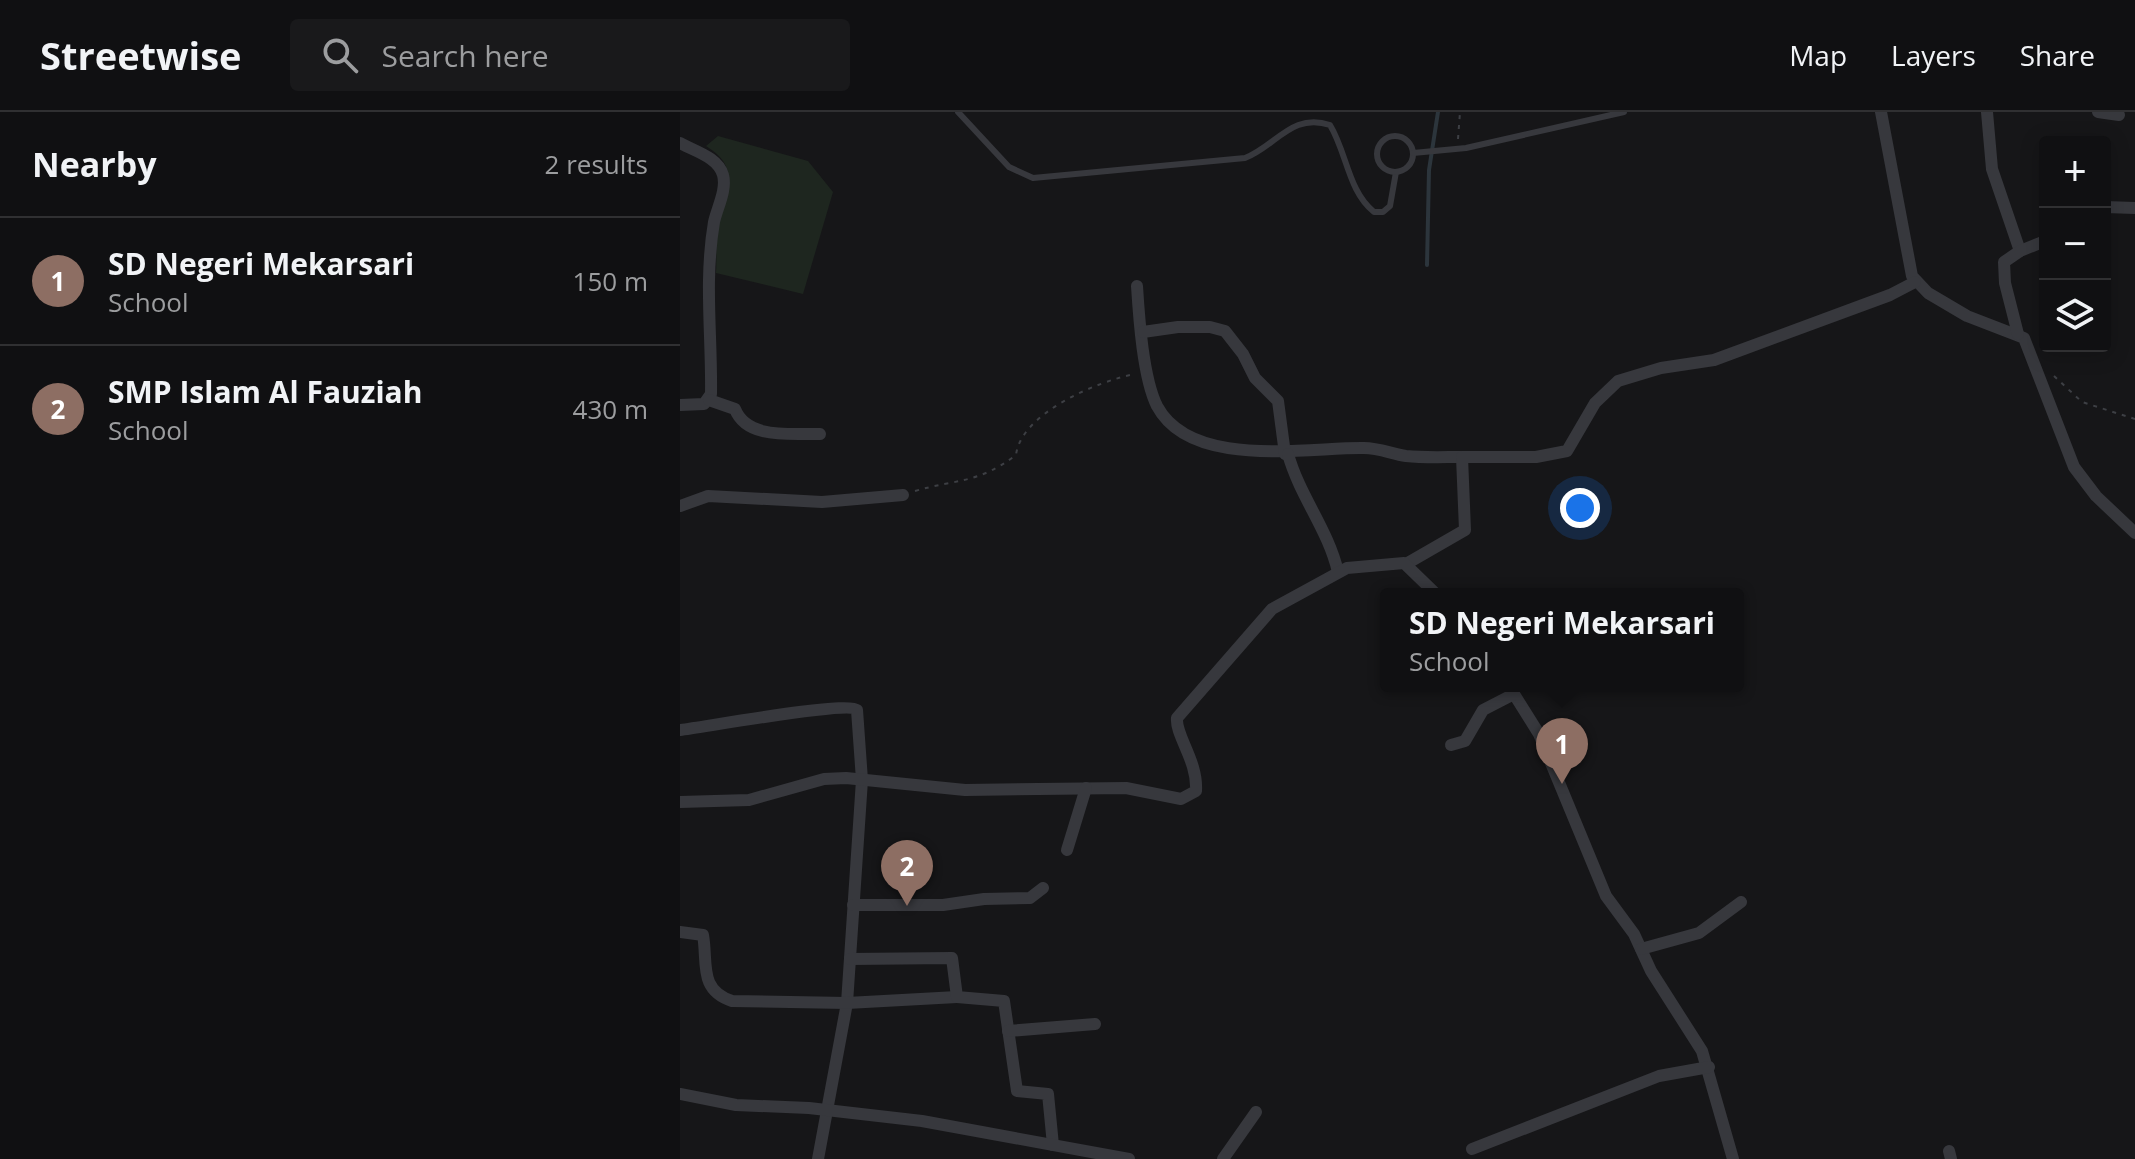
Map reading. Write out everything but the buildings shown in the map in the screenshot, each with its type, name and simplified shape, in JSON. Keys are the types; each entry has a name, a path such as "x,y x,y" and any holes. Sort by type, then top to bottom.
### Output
{"street":[{"path":"1881,112 1909,271 1915,282 1967,316 2018,334 2027,343 2074,467 2096,496 2135,533"},
{"path":"1987,112 1992,169 2020,251"},
{"path":"2098,112 2119,115"},
{"path":"680,143 712,159 720,167 724,180 715,219 707,287 709,400 704,404 680,405"},
{"path":"2111,207 2135,208"},
{"path":"2018,334 2003,266 2006,259 2039,243"},
{"path":"1137,286 1148,372 1157,406 1177,428 1211,443 1287,454 1359,448 1406,456 1523,458 1567,451 1595,403 1618,381 1661,368 1714,360 1890,295 1915,282"},
{"path":"1143,332 1178,327 1225,331 1243,354 1255,378 1278,401 1287,454 1301,491 1328,536 1338,572"},
{"path":"709,400 735,409 739,420 749,428 820,434"},
{"path":"680,802 749,800 824,779 965,790 1126,788 1181,799 1191,797 1196,791 1195,772 1191,755 1176,726 1177,718 1272,609 1338,572 1360,565 1406,564 1465,530 1462,457"},
{"path":"680,506 708,496 822,502 903,495"},
{"path":"1406,564 1430,588"},
{"path":"1451,745 1465,741 1483,710 1509,692"},
{"path":"1513,692 1539,734 1589,850 1598,881 1641,949 1651,971 1694,1035 1709,1067 1733,1159"},
{"path":"680,730 822,708 855,707 862,780 847,1003 818,1159"},
{"path":"1067,850 1086,788"},
{"path":"853,905 943,905 984,899 1030,898 1043,888"},
{"path":"1641,949 1699,933 1741,902"},
{"path":"680,932 703,935 706,976 710,987 721,997 732,1001 847,1003 957,997 1004,1001 1017,1091 1048,1094 1053,1145"},
{"path":"850,959 952,958 957,997"},
{"path":"1008,1031 1095,1024"},
{"path":"1472,1149 1659,1076 1709,1067"},
{"path":"680,1094 736,1105 826,1110 989,1131 1129,1159"},
{"path":"1223,1159 1256,1112"}],"lane":[{"path":"958,112 1009,167 1033,178 1245,158 1267,146 1284,125 1310,118 1330,125 1341,142 1359,197 1374,212 1383,212 1390,206 1396,172 1411,162 1417,152"},
{"path":"1417,152 1457,149 1624,112"},
{"path":"1396,172 1380,164 1379,146 1385,138 1403,137 1417,152"}],"path":[{"path":"1457,149 1460,112"},
{"path":"903,495 968,482 989,472 1016,455 1019,439 1068,398 1107,379 1148,372"},
{"path":"2052,374 2082,402 2135,419"}],"shaded area":[{"path":"718,136 808,161 833,192 803,294 716,273 717,229 728,180 724,163 706,146"}],"waterway":[{"path":"1427,265 1429,170 1438,112"}],"place":[{"name":"SD Negeri Mekarsari","path":"1562,784"},
{"name":"SMP Islam Al Fauziah","path":"907,906"}]}
